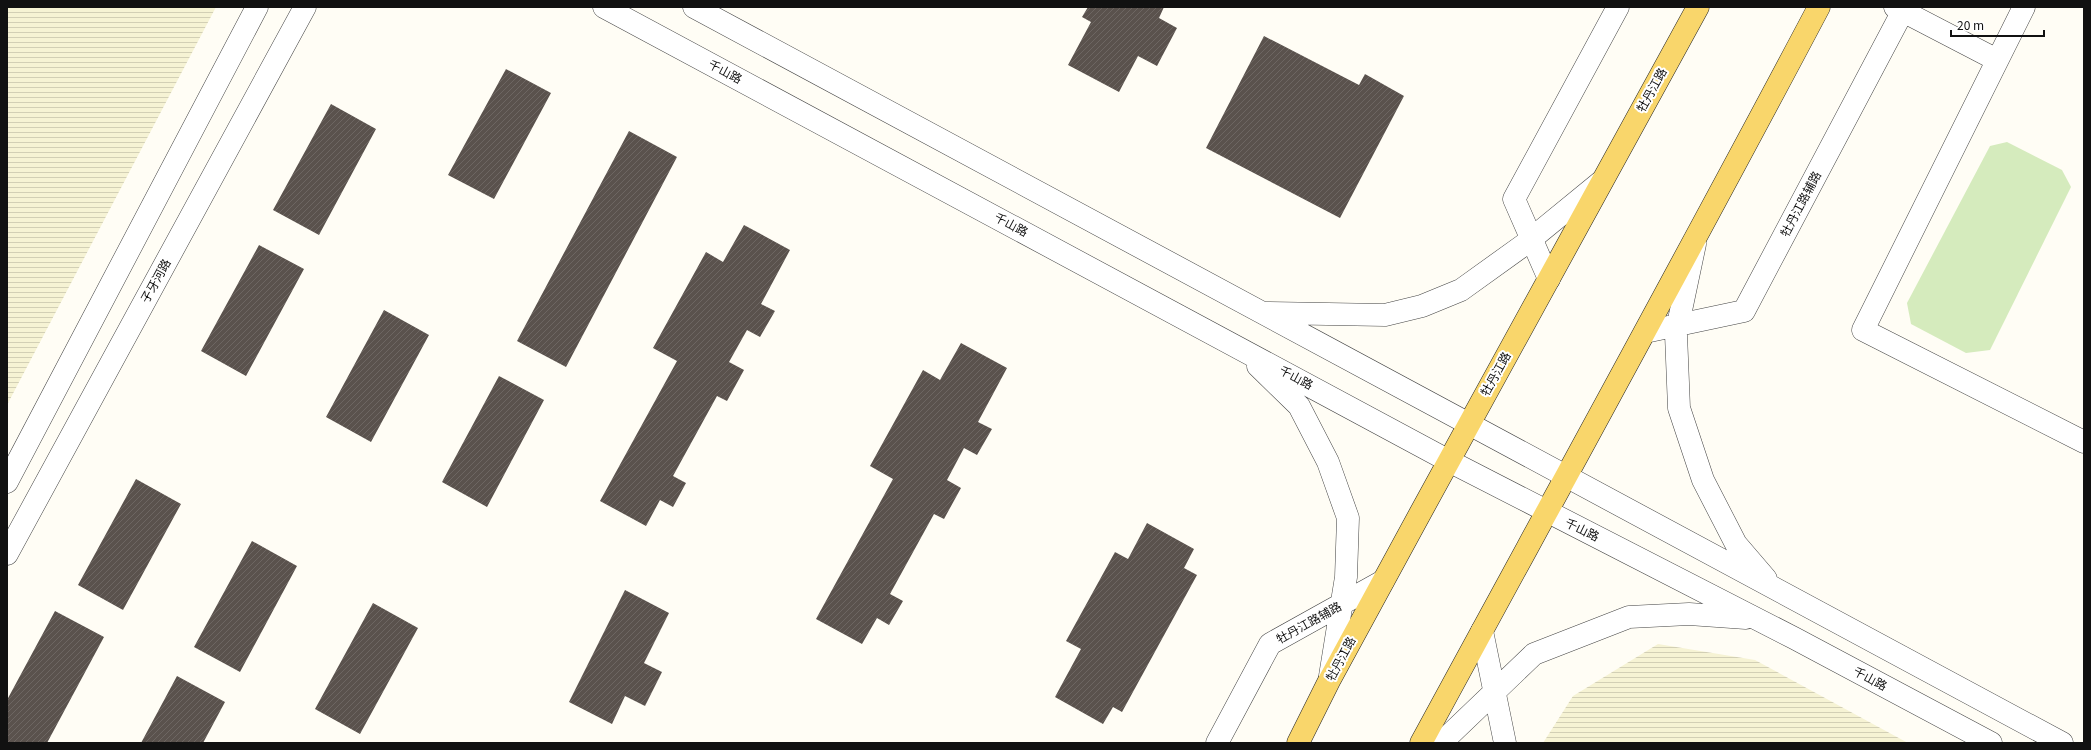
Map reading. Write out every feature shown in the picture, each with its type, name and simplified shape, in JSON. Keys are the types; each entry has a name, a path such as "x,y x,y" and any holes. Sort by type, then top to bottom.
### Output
{"main road":[{"name":"牡丹江路","path":"1298,743 1329,681 1383,581 1698,7"},
{"path":"1422,743 1545,512 1696,240 1819,7"}],"street":[{"path":"7,482 257,7"},
{"name":"子牙河路","path":"7,554 305,7"},
{"name":"千山路","path":"604,7 1545,512 1756,619 1991,743"},
{"path":"694,7 2062,743"},
{"path":"1549,279 1514,199 1618,7"},
{"path":"2024,7 1863,330 2084,442"},
{"path":"1901,8 1997,60"},
{"name":"牡丹江路辅路","path":"1645,332 1744,311 1901,8"},
{"path":"1261,313 1386,316 1422,306 1461,290 1532,239 1602,181"},
{"path":"1696,240 1676,334 1679,408 1703,480 1736,544 1773,588"},
{"path":"1240,348 1300,406 1328,462 1348,518 1346,577 1329,681"},
{"name":"牡丹江路辅路","path":"1217,743 1270,644 1383,581"},
{"path":"1441,743 1534,654 1628,617 1689,614 1756,619"},
{"path":"1482,631 1505,743"}],"shaded area":[{"path":"7,7 216,7 7,405"},
{"path":"1658,644 1755,660 1908,743 1543,743 1573,696"}],"green space":[{"path":"2007,142 2062,170 2071,187 1990,350 1966,353 1911,324 1907,303 1990,146"}],"building":[{"path":"1088,7 1164,7 1159,18 1177,28 1157,66 1138,56 1119,92 1068,65 1091,22 1082,17"},
{"path":"1264,36 1359,85 1365,74 1404,96 1340,218 1206,148"},
{"path":"506,69 551,93 494,199 448,175"},
{"path":"331,104 376,129 319,235 273,210"},
{"path":"629,131 677,157 566,367 517,341"},
{"path":"744,225 790,250 761,304 775,311 760,337 747,330 729,362 744,370 727,401 717,396 673,476 686,483 673,507 660,500 646,526 600,501 677,361 653,348 706,252 723,262"},
{"path":"259,245 304,269 246,376 201,351"},
{"path":"384,310 429,335 371,442 326,417"},
{"path":"961,343 1007,368 978,422 992,429 977,455 964,448 947,480 961,488 944,519 934,514 890,594 903,601 889,625 877,618 862,644 816,619 893,479 870,466 923,370 940,380"},
{"path":"499,376 544,400 487,507 442,482"},
{"path":"136,479 181,504 123,610 78,585"},
{"path":"1147,523 1194,549 1184,568 1197,575 1122,712 1113,707 1103,724 1055,697 1081,649 1066,641 1115,552 1128,559"},
{"path":"252,541 297,566 240,672 194,647"},
{"path":"625,590 669,613 644,663 662,672 645,706 625,696 612,724 569,702"},
{"path":"373,603 418,628 360,734 315,709"},
{"path":"55,611 104,637 47,743 7,743 7,700"},
{"path":"177,676 225,702 203,743 141,743"}]}
